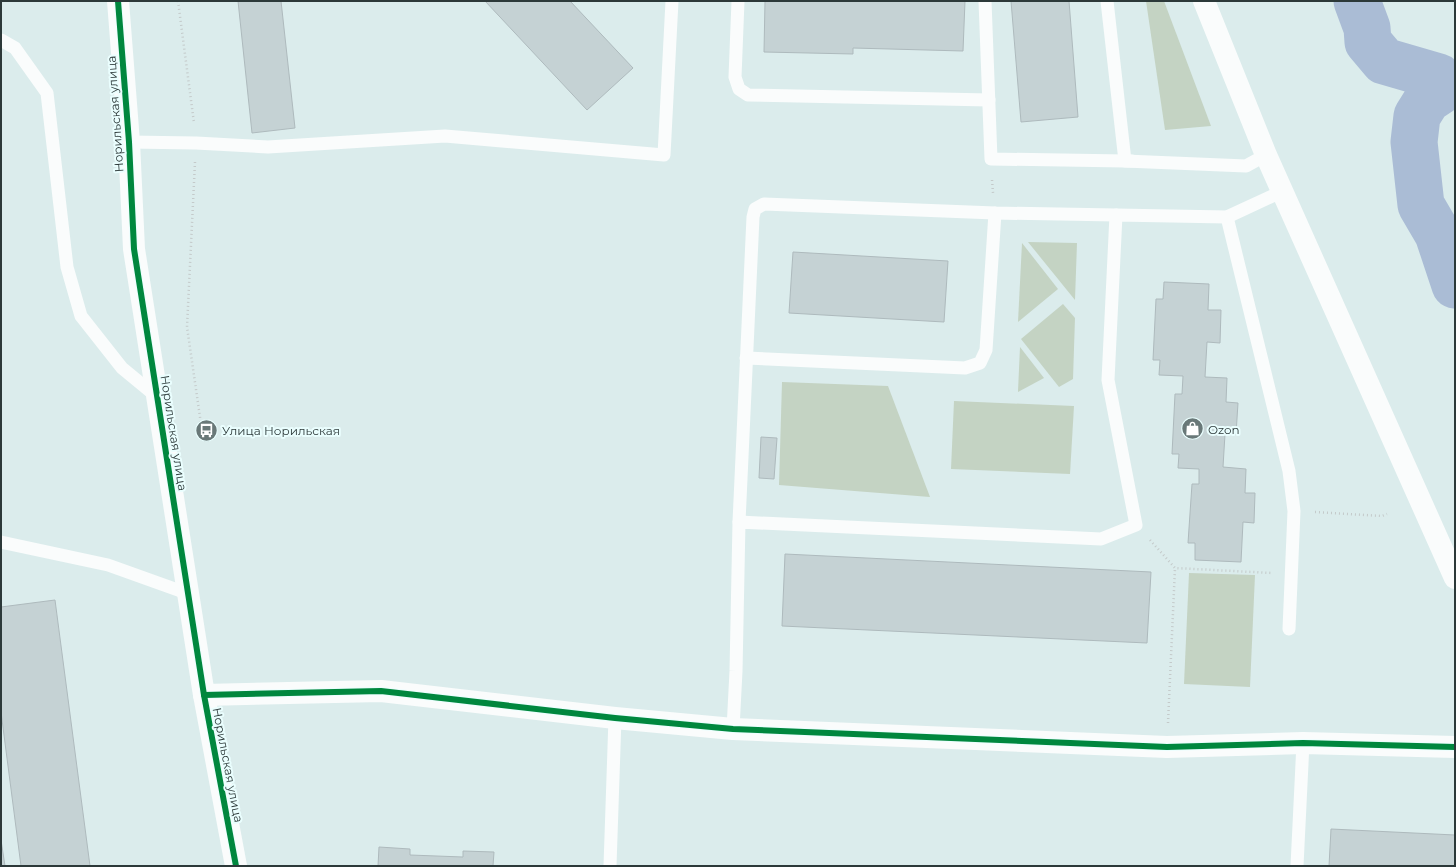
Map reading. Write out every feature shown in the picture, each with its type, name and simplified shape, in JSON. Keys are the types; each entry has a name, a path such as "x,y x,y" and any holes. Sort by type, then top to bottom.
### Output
{"street":[{"name":"Норильская улица","path":"118,1 129,142 134,249 204,695 236,866"},
{"path":"1204,1 1266,155 1283,190 1455,578"},
{"path":"204,695 381,691 615,718 733,729 1167,747 1303,743 1455,747"}],"lane":[{"path":"129,142 196,143 268,147 445,136 664,155 672,1"},
{"path":"738,1 735,77 739,89 748,95 989,100"},
{"path":"985,1 991,159 1125,161 1246,166 1266,155"},
{"path":"1106,1 1125,161"},
{"path":"1,40 15,48 47,93 67,267 81,316 122,368 156,396"},
{"path":"733,729 736,671 739,522 753,216 755,208 764,204 995,213 1227,217 1283,190"},
{"path":"746,358 965,368 980,363 986,350 995,213"},
{"path":"739,522 1101,539 1136,526 1108,380 1116,215"},
{"path":"1227,217 1289,471 1294,511 1289,629"},
{"path":"1,542 108,565 189,594"},
{"path":"610,866 615,718"},
{"path":"1297,866 1303,743"}],"path":[{"path":"178,1 196,143 187,328 201,424"},
{"path":"991,159 995,213"},
{"path":"1328,513 1382,516 1387,514"},
{"path":"1136,526 1175,568 1292,574"},
{"path":"1167,747 1175,568"}],"green space":[{"path":"1146,1 1164,1 1211,126 1165,130"},
{"path":"1028,242 1077,243 1075,300"},
{"path":"1022,243 1058,289 1018,322"},
{"path":"1063,304 1075,318 1073,379 1059,387 1021,339"},
{"path":"1020,347 1044,378 1018,392 1018,391"},
{"path":"782,382 888,386 930,497 779,485"},
{"path":"954,401 1074,406 1070,474 951,469"},
{"path":"1189,573 1255,575 1250,687 1184,684"}],"building":[{"path":"238,1 281,1 295,128 252,133"},
{"path":"485,1 570,1 633,68 587,110"},
{"path":"765,1 965,1 963,51 853,48 853,54 764,52"},
{"path":"1011,1 1069,1 1078,117 1021,122"},
{"path":"793,252 948,261 944,322 789,313"},
{"path":"1164,282 1209,284 1208,310 1221,310 1220,343 1207,342 1205,377 1227,378 1226,402 1238,403 1236,434 1225,434 1223,467 1246,469 1245,493 1255,493 1254,523 1243,522 1241,562 1195,560 1195,543 1188,543 1192,484 1199,484 1199,469 1178,468 1179,454 1172,454 1175,394 1182,394 1183,376 1159,375 1160,360 1153,360 1156,299 1163,299"},
{"path":"761,437 777,438 774,479 759,478"},
{"path":"785,554 1151,572 1147,643 782,626"},
{"path":"55,600 90,866 21,866 1,712 1,607"},
{"path":"1331,829 1455,835 1455,866 1329,866"},
{"path":"1,840 5,866 1,866"},
{"path":"379,847 410,849 410,855 463,857 463,851 494,852 493,866 378,866"}],"waterway":[{"path":"1357,1 1367,28 1368,42 1384,61 1439,77 1439,92 1427,100 1417,116 1414,142 1421,205 1438,234 1455,285"}],"cycle path":[{"path":"118,1 129,142 134,249 204,695 236,866"},
{"path":"204,695 381,691 615,718 733,729 1167,747 1303,743 1455,747"}],"place":[{"name":"Ozon","path":"1192,429"},
{"name":"Улица Норильская","path":"207,430"}]}
